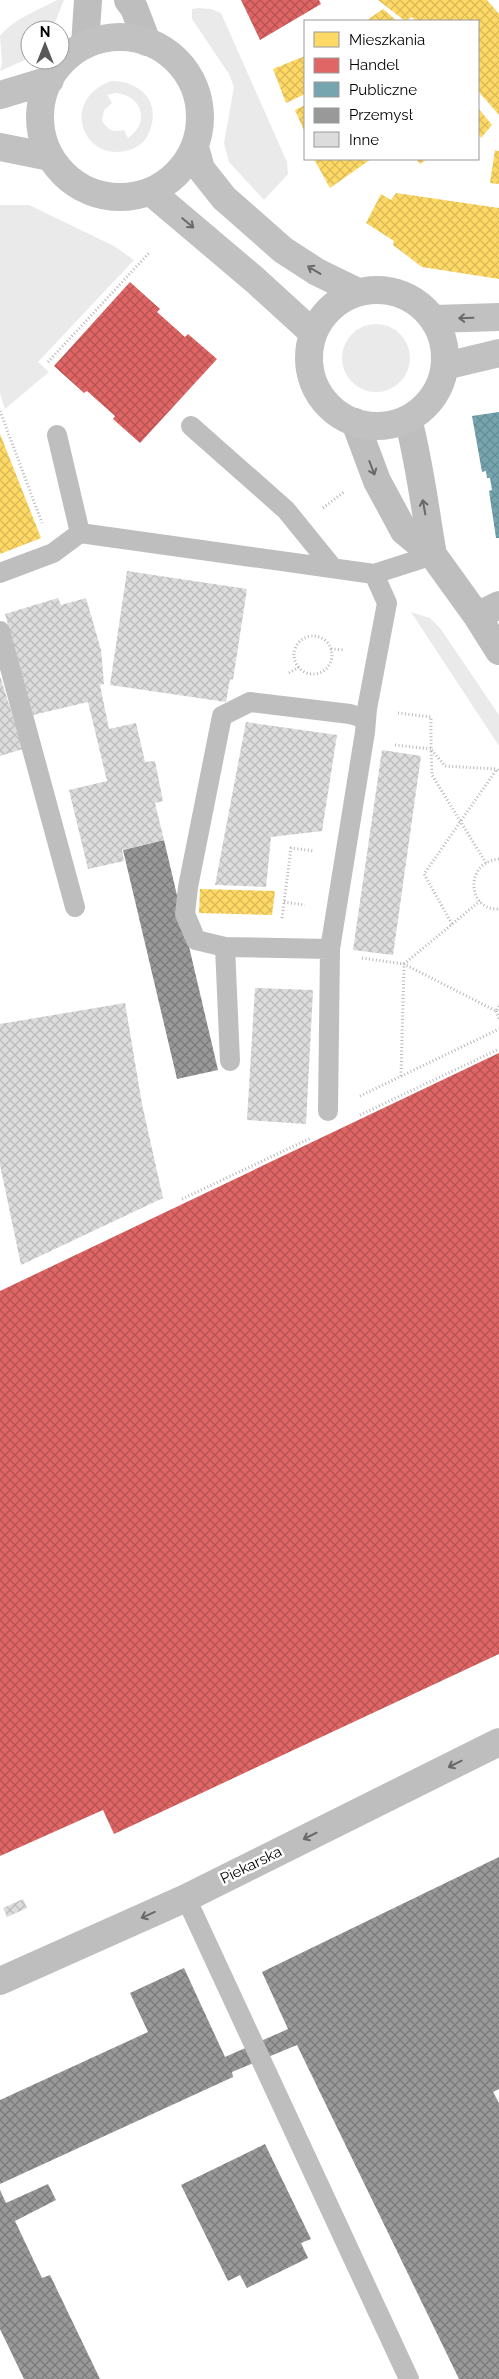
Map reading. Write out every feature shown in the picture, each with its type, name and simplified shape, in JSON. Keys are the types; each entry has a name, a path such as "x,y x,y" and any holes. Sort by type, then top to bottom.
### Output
{"main road":[{"path":"119,38 147,42 170,54 187,73 198,97 200,122 195,147 185,166 169,181 151,192 128,197 105,196 83,189 71,180 50,157 41,132 41,105 50,80 65,60 85,45 105,39 119,38"},
{"path":"0,95 50,80"},
{"path":"0,147 50,157"},
{"path":"195,147 201,169 224,198 283,250 316,272 358,292"},
{"path":"151,192 255,280 313,333"},
{"path":"379,289 400,293 419,304 434,318 445,349 446,366 442,382 434,397 408,419 387,426 365,426 344,418 328,407 316,391 310,372 308,353 313,333 323,314 338,301 358,292 379,289"},
{"path":"434,318 499,317"},
{"path":"446,366 499,353"}],"street":[{"path":"85,45 88,0"},
{"path":"128,0 134,8 147,42"},
{"path":"408,419 419,460 421,490 433,556"},
{"path":"355,422 377,481 404,531 433,556 488,610 499,651"},
{"name":"Piekarska","path":"0,1981 186,1898 499,1742"}],"lane":[{"path":"191,426 286,510 333,568"},
{"path":"57,435 80,533"},
{"path":"0,573 53,553 80,533 374,574 433,556"},
{"path":"328,1111 330,950 366,714 387,603 374,574"},
{"path":"0,631 75,907"},
{"path":"330,950 225,947 196,940 186,914 188,887 222,716 250,702 350,714 366,714"},
{"path":"225,947 230,1061"},
{"path":"186,1898 409,2379"}],"path":[{"path":"48,362 150,252"},
{"path":"0,411 53,553"},
{"path":"313,636 324,640 331,649 331,661 328,666 313,674 301,670 296,664 295,652 301,641 313,636"},
{"path":"366,714 431,717 432,775 486,863"},
{"path":"387,744 431,749 445,766 498,770"},
{"path":"452,924 424,874 498,770"},
{"path":"279,948 291,848 318,851"},
{"path":"499,859 486,863 477,872 474,879 475,895 487,906 499,909"},
{"path":"402,1076 404,964 480,901"},
{"path":"284,902 310,906"},
{"path":"358,958 404,964 496,1011 499,1019"},
{"path":"496,1011 499,1006"},
{"path":"328,1111 499,1029"}],"shaded area":[{"path":"57,0 64,0 56,20 20,20 20,62 0,71 2,63 0,36 5,30 27,15"},
{"path":"192,9 211,9 221,13 287,162 288,174 264,200 229,162 224,143 234,87 229,74 192,19"},
{"path":"111,81 130,84 145,94 150,101 153,119 149,134 142,143 129,150 113,152 99,148 89,139 83,128 82,115 85,102 95,90","holes":["115,93 124,95 137,104 141,117 135,132 128,138 124,130 111,130 102,120 104,110 112,103 107,95"]},
{"path":"0,205 29,205 114,246 134,260 38,362 49,372 5,409 0,393"},
{"path":"376,324 389,327 400,334 407,345 410,358 407,371 400,382 389,389 376,392 363,389 352,382 345,371 342,358 345,345 352,334 363,327"},
{"path":"411,612 430,618 440,628 499,715 499,746"}],"building: Mieszkania":[{"path":"378,0 487,0 499,14 499,115 479,92 479,20 415,20 412,17 404,20"},
{"path":"383,9 396,20 367,20"},
{"path":"304,56 304,94 286,103 273,69"},
{"path":"304,106 304,131 295,110"},
{"path":"479,109 492,125 481,138 479,135"},
{"path":"495,150 499,151 499,184 490,183"},
{"path":"315,160 370,160 330,188"},
{"path":"417,160 426,160 420,164"},
{"path":"396,193 499,208 499,279 422,267 393,245 394,241 366,223 381,194 391,200"},
{"path":"0,434 41,538 0,554"},
{"path":"200,889 275,891 272,915 199,913"}],"building: Handel":[{"path":"241,0 319,0 321,4 260,40"},
{"path":"130,282 160,309 157,312 185,337 188,334 217,359 140,443 113,419 115,416 87,391 84,393 54,366"},
{"path":"499,1053 499,1654 114,1834 103,1810 0,1856 0,1291"}],"building: Publiczne":[{"path":"499,412 499,538 496,538 489,491 492,490 490,478 487,478 486,471 482,472 472,416"}],"building: Przemysł":[{"path":"164,840 218,1070 177,1079 123,850"},
{"path":"499,1857 499,2089 493,2092 499,2103 499,2379 459,2379 297,2045 232,2072 233,2077 0,2184 0,2100 148,2032 130,1993 184,1968 225,2057 288,2029 262,1972"},
{"path":"265,2144 311,2239 301,2243 308,2258 247,2288 240,2275 228,2281 181,2185"},
{"path":"48,2184 56,2200 15,2221 42,2278 50,2275 100,2379 24,2379 0,2329 0,2190 6,2203"}],"building: Inne":[{"path":"127,571 247,589 233,680 230,679 226,702 110,685"},
{"path":"58,598 61,605 86,598 101,650 104,684 100,685 109,729 136,723 145,762 155,761 163,801 155,803 164,840 122,850 124,861 88,869 69,790 107,781 88,702 33,715 5,614"},
{"path":"0,676 23,749 0,756"},
{"path":"246,722 337,735 322,831 271,837 266,887 215,885"},
{"path":"382,750 421,756 393,955 353,950"},
{"path":"255,988 313,990 306,1124 247,1120"},
{"path":"125,1003 142,1104 163,1198 21,1265 0,1165 0,1024"},
{"path":"23,1899 27,1908 7,1917 3,1908"}]}
